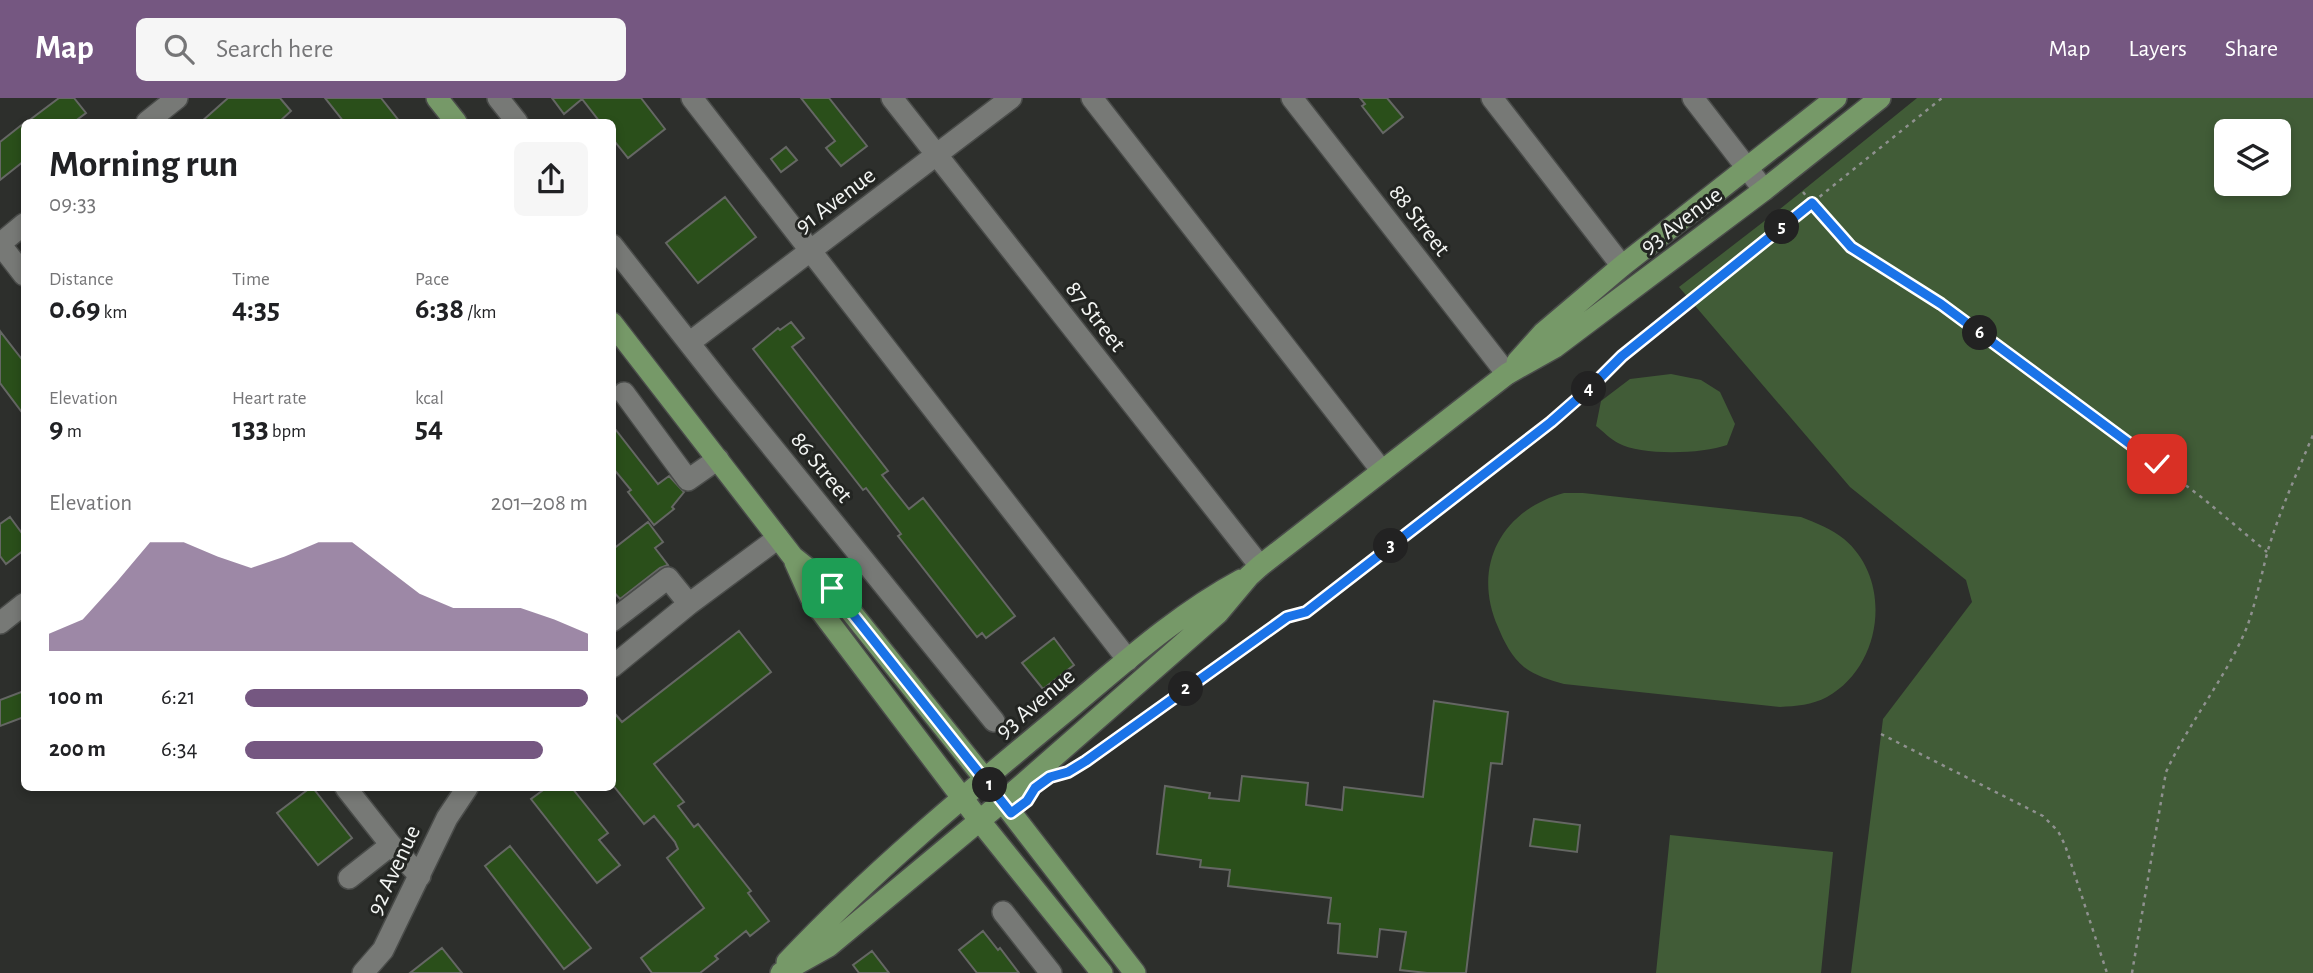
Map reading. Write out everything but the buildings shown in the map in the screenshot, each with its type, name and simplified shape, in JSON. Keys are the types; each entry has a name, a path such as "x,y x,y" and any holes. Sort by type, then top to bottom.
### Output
{"main road":[{"path":"437,98 454,119"},
{"name":"93 Avenue","path":"1507,374 1543,333 1622,266 1836,98"},
{"name":"93 Avenue","path":"779,973 816,931 893,858 1128,660 1207,598 1254,571 1507,374 1555,347 1764,190 1880,98"},
{"path":"616,328 793,557 832,588 985,779 1135,973"},
{"path":"793,557 811,598 979,820 1102,973"},
{"name":"93 Avenue","path":"779,973 829,946 1002,802 1218,613 1254,571"}],"street":[{"path":"152,119 177,98"},
{"path":"498,98 515,119"},
{"path":"692,98 1128,660"},
{"name":"87 Street","path":"892,98 1254,571"},
{"name":"91 Avenue","path":"689,344 1011,98"},
{"path":"1093,98 1382,471"},
{"name":"88 Street","path":"1292,98 1507,374"},
{"path":"1492,98 1622,266"},
{"path":"1693,98 1764,190"},
{"path":"21,226 0,244 21,271"},
{"name":"86 Street","path":"616,250 994,721"},
{"path":"650,372 618,398 688,480 718,459"},
{"path":"616,664 688,604 778,538"},
{"path":"616,618 668,578 688,604"},
{"path":"0,623 21,606"},
{"path":"355,791 391,845 420,876"},
{"name":"92 Avenue","path":"363,973 383,950 447,818 465,791"},
{"path":"349,878 391,845"},
{"path":"1003,912 1051,973"}],"path":[{"path":"1059,775 1086,761 1287,617 1306,612 1551,422 1622,356 1942,98"},
{"path":"1803,192 1851,247 1952,312 2109,427 2205,500 2267,552"},
{"path":"2132,973 2166,772 2246,628 2262,581 2267,552 2313,435"},
{"path":"1881,734 2037,812 2058,831 2107,973"}],"green space":[{"path":"1917,98 2313,98 2313,973 1851,973 1883,719 1972,602 1966,580 1850,487 1679,287"},
{"path":"1671,374 1701,380 1720,392 1735,424 1727,445 1688,452 1641,450 1618,443 1596,426 1601,401 1630,379"},
{"path":"1564,493 1801,517 1824,526 1844,539 1860,556 1870,577 1875,599 1875,622 1870,644 1860,665 1846,683 1827,697 1798,706 1780,707 1564,684 1529,670 1512,654 1498,627 1488,583 1491,562 1509,527 1542,501"},
{"path":"1670,835 1833,852 1821,973 1656,973"}],"route":[{"path":"832,588 1011,813 1050,777 1068,772 1086,761 1287,617 1306,612 1551,422 1622,356 1812,203 1851,247 1941,304 2157,464"}]}
